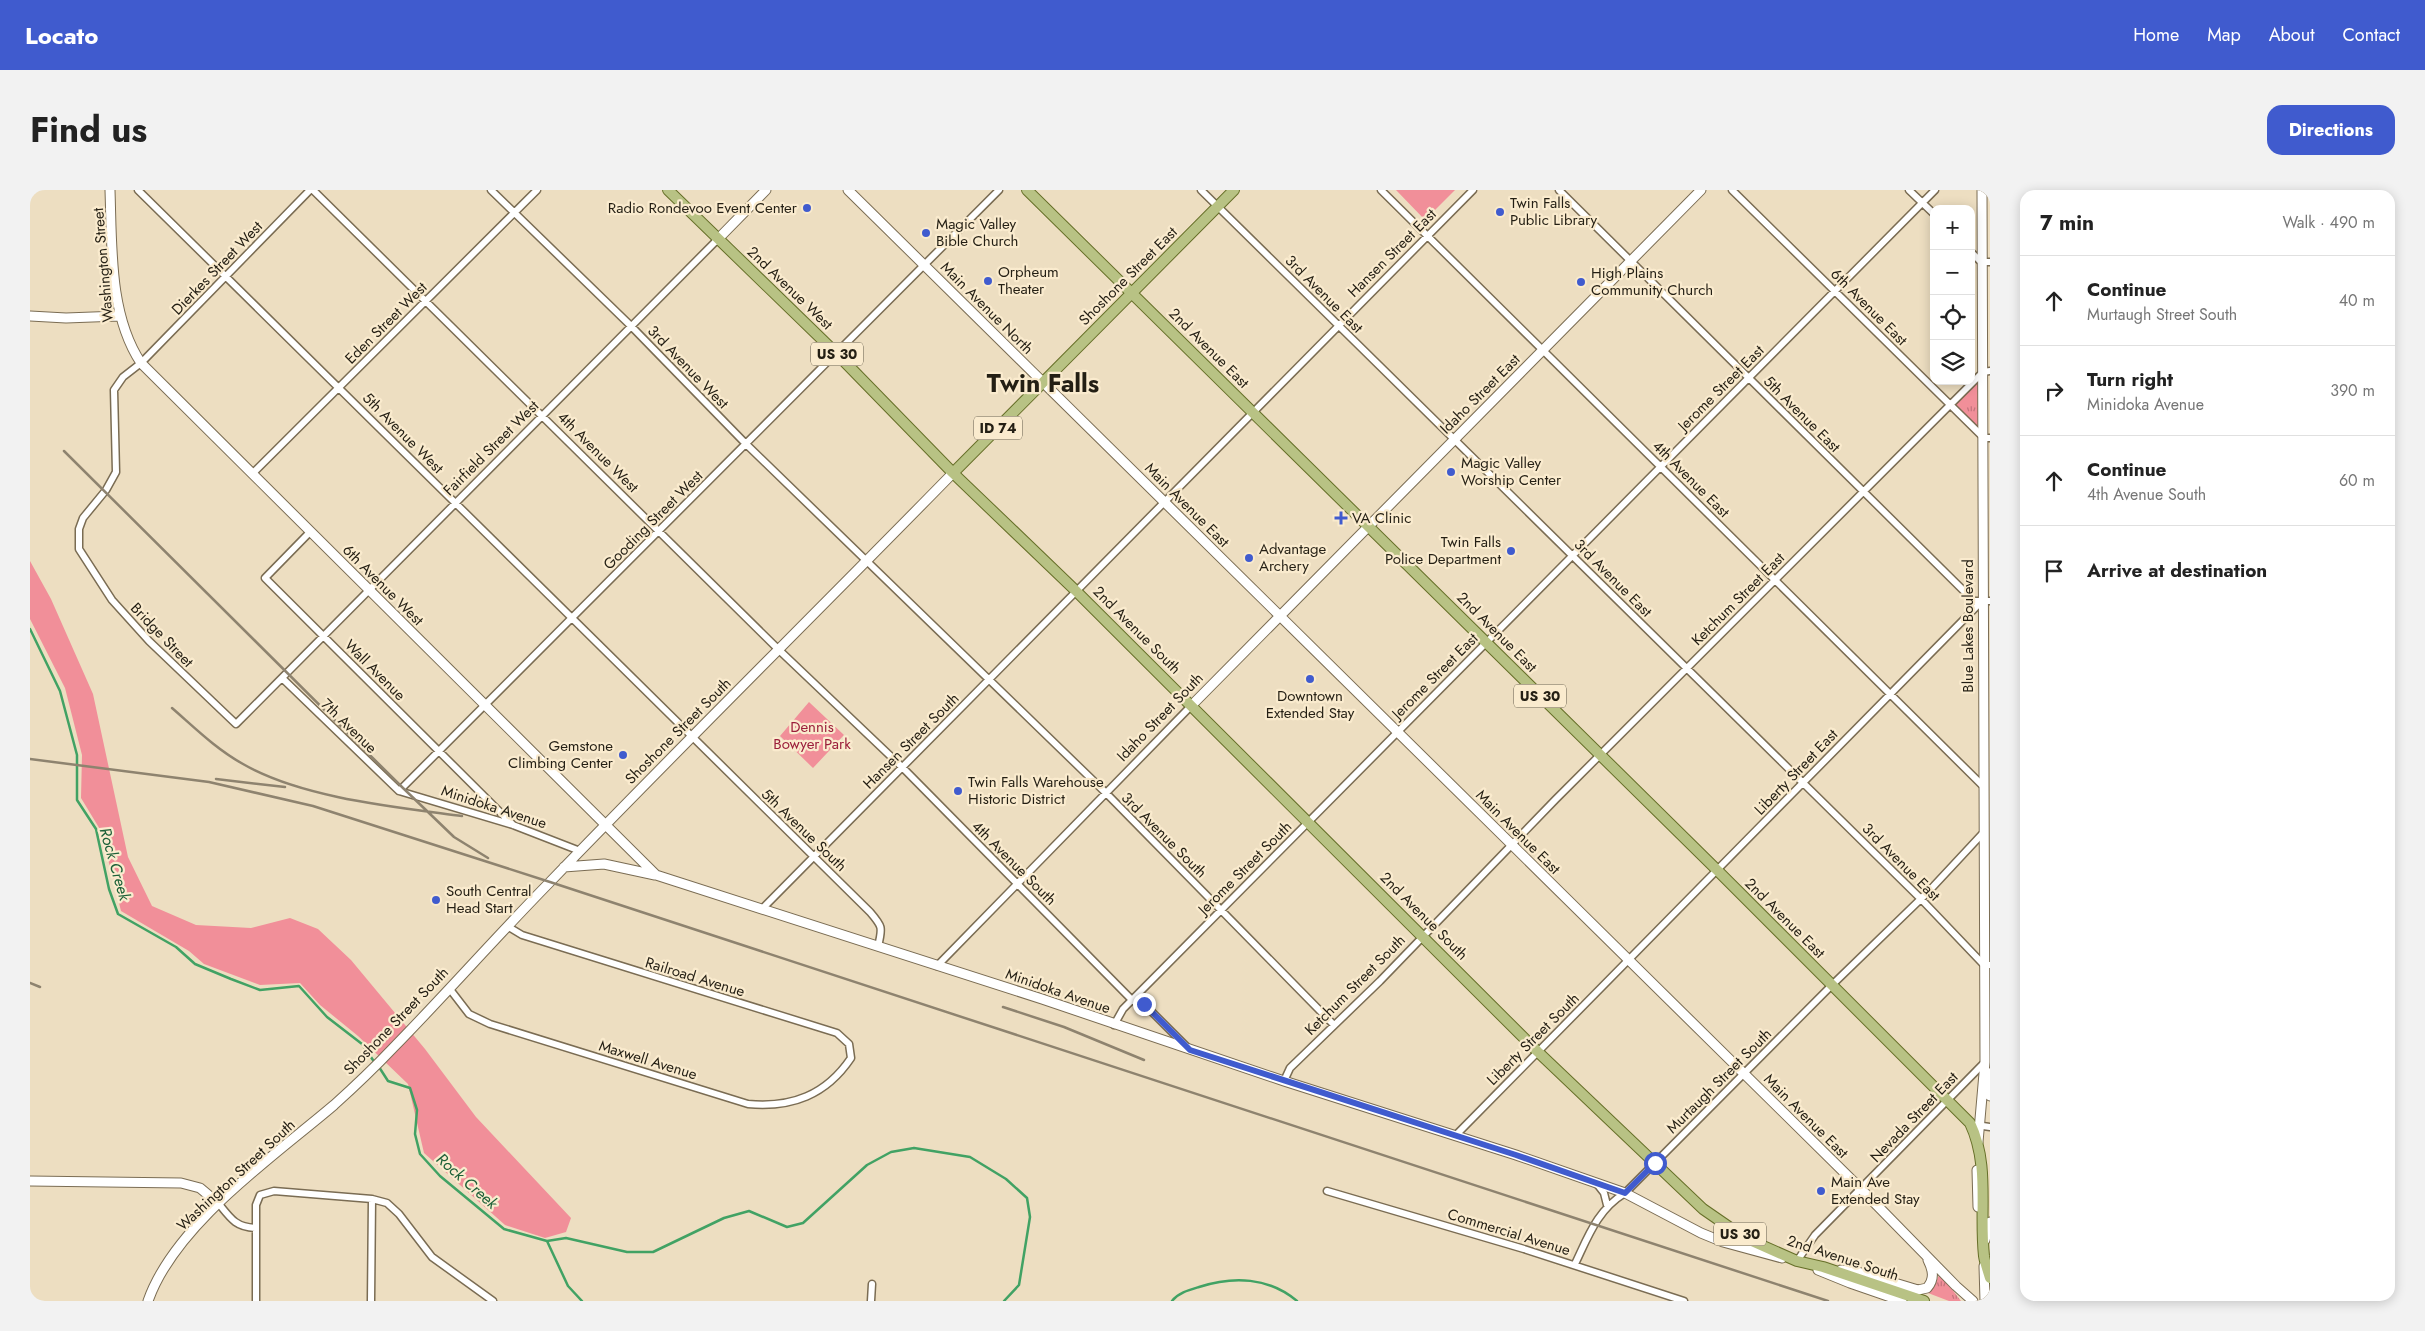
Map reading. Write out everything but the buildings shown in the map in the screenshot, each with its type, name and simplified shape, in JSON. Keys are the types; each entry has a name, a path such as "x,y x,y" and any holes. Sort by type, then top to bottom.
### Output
{"main road":[{"name":"2nd Avenue West","path":"668,190 717,240 837,354 954,473"},
{"name":"US 30","path":"1027,190 1132,293"},
{"name":"Shoshone Street East","path":"1043,382 1234,190"},
{"name":"2nd Avenue East","path":"1132,293 1717,870 1946,1101 1974,1124 1983,1160 1984,1243"},
{"name":"Shoshone Street South","path":"954,473 1043,382"},
{"name":"2nd Avenue South","path":"954,473 1076,591 1538,1052 1720,1222 1745,1238 1801,1262 1823,1267 1924,1301"},
{"path":"1984,1243 1984,1257 1990,1278"}],"street":[{"name":"Washington Street","path":"110,190 119,316 131,348 141,363"},
{"name":"5th Avenue West","path":"138,190 692,738"},
{"name":"Dierkes Street West","path":"82,553 79,549 80,528 83,518 106,490 116,472 114,390 123,377 141,363 312,190"},
{"name":"4th Avenue West","path":"312,190 543,415 779,650"},
{"name":"3rd Avenue West","path":"491,190 631,326 746,444 866,561"},
{"name":"Eden Street West","path":"252,474 537,190"},
{"name":"Fairfield Street West","path":"236,724 766,190"},
{"name":"Main Avenue North","path":"848,190 1043,382"},
{"name":"Gooding Street West","path":"399,791 999,190"},
{"name":"3rd Avenue East","path":"1201,190 1987,965"},
{"name":"4th Avenue East","path":"1381,190 1983,786"},
{"name":"Hansen Street East","path":"1076,591 1472,190"},
{"name":"5th Avenue East","path":"1559,190 1974,601 1986,601"},
{"name":"Idaho Street East","path":"1278,616 1700,190"},
{"name":"6th Avenue East","path":"1732,190 1950,405 1987,438"},
{"path":"1909,190 1930,210"},
{"name":"Jerome Street East","path":"1396,731 1486,643 1935,190"},
{"name":"Blue Lakes Boulevard","path":"1982,190 1986,262 1987,438 1983,786 1987,799 1984,832 1987,965 1985,1062"},
{"path":"1975,255 1986,262"},
{"path":"30,316 66,318 119,316"},
{"name":"6th Avenue West","path":"141,363 605,826"},
{"name":"Ketchum Street East","path":"1511,845 1950,405 1986,372"},
{"name":"Main Avenue East","path":"1043,382 1278,616 1861,1189 1956,1286 1974,1301"},
{"name":"Shoshone Street South","path":"337,1102 392,1049 564,867 954,473"},
{"name":"Wall Avenue","path":"310,532 265,578 513,825"},
{"name":"Bridge Street","path":"82,553 112,600 149,641 236,724"},
{"name":"3rd Avenue South","path":"866,561 1106,793 1334,1025"},
{"name":"Hansen Street South","path":"763,908 1076,591"},
{"name":"Liberty Street East","path":"1628,960 1889,694 1986,601"},
{"name":"Idaho Street South","path":"937,966 1278,616"},
{"name":"4th Avenue South","path":"779,650 902,768 1132,1000 1144,1004 1190,1050"},
{"name":"7th Avenue","path":"282,678 399,791"},
{"name":"Jerome Street South","path":"1114,1025 1123,1009 1396,731"},
{"name":"5th Avenue South","path":"692,738 881,925 882,931 878,946"},
{"name":"Minidoka Avenue","path":"399,791 513,825 580,851"},
{"name":"Minidoka Avenue","path":"605,826 656,875 1042,999 1114,1025 1625,1193 1701,1234 1758,1252 1801,1262 1850,1283 1902,1301"},
{"name":"Murtaugh Street South","path":"1607,1205 1625,1193 1831,986 1921,899 1984,832"},
{"name":"Ketchum Street South","path":"1284,1081 1290,1068 1423,936 1511,845"},
{"path":"564,867 604,864 656,875"},
{"name":"Railroad Avenue","path":"507,926 522,936 837,1033 849,1044 851,1058 845,1068"},
{"name":"Liberty Street South","path":"1455,1136 1628,960"},
{"name":"Maxwell Avenue","path":"446,991 469,1014 490,1024 748,1104 768,1106 789,1103 805,1097 833,1080 845,1068"},
{"path":"1985,1062 1990,1096"},
{"path":"1985,1062 1974,1124 1990,1127"},
{"name":"Nevada Street East","path":"1801,1262 1814,1235 1985,1062"},
{"name":"Washington Street South","path":"148,1301 153,1287 178,1246 220,1204 337,1102"},
{"path":"30,1181 181,1183 200,1188 220,1204 236,1224 243,1228 256,1228"},
{"path":"1575,1264 1594,1224 1607,1205 1604,1193 1597,1184"},
{"path":"256,1301 256,1205 260,1195 274,1191 372,1199 387,1203 399,1214 432,1257 491,1300"},
{"name":"Commercial Avenue","path":"1327,1191 1575,1264 1684,1301"},
{"path":"371,1301 372,1199"},
{"path":"1984,1243 1990,1222"},
{"path":"1823,1267 1858,1272 1915,1291 1929,1286 1933,1274 1923,1251"},
{"path":"1984,1257 1985,1301"},
{"path":"871,1301 872,1284"}],"green space":[{"path":"1396,190 1455,190 1425,220"},
{"path":"1983,372 1984,438 1950,405 1970,385 1975,385 1975,380"},
{"path":"30,561 51,599 93,694 128,857 152,906 196,925 251,928 290,918 318,929 351,960 425,1049 476,1117 571,1218 566,1232 545,1238 505,1225 424,1153 408,1084 358,1036 320,1005 300,983 260,985 204,964 189,951 121,911 101,831 81,798 82,755 65,688 30,619"},
{"name":"Dennis Bowyer Park","path":"809,702 844,735 813,768 780,736"},
{"path":"1939,1275 1941,1275 1961,1301 1949,1301 1928,1293 1934,1287"}],"waterway":[{"name":"Rock Creek","path":"30,629 60,691 77,755 77,800 96,829 109,889 118,914 176,947 195,964 231,979 260,990 299,986 327,1017 362,1044 375,1063"},
{"name":"Rock Creek","path":"379,1067 388,1081 410,1088 417,1110 415,1134 420,1154 440,1176 504,1229 547,1241 566,1238 627,1252 653,1252 724,1218 749,1211 787,1227 803,1223 867,1165 891,1152 914,1148 970,1157 1006,1179 1027,1198 1030,1217 1019,1285 1004,1301"},
{"path":"547,1241 568,1286 582,1301"},
{"name":"Rock Creek","path":"1172,1301 1191,1289 1212,1283 1238,1280 1263,1283 1275,1287 1297,1301"}],"railway":[{"path":"64,451 454,837 488,858"},
{"path":"172,708 224,752 267,776 321,793 349,799 462,816"},
{"path":"30,759 209,782 313,806 1828,1301"},
{"path":"216,779 285,787"},
{"path":"30,983 40,987"},
{"path":"1003,1007 1064,1027 1144,1060"}],"place":[{"name":"Radio Rondevoo Event Center","path":"807,208"},
{"name":"Twin Falls Public Library","path":"1500,212"},
{"name":"Magic Valley Bible Church","path":"926,233"},
{"name":"Orpheum Theater","path":"988,281"},
{"name":"High Plains Community Church","path":"1581,282"},
{"name":"Magic Valley Worship Center","path":"1451,472"},
{"name":"VA Clinic","path":"1341,518"},
{"name":"Twin Falls Police Department","path":"1511,551"},
{"name":"Advantage Archery","path":"1249,558"},
{"name":"Downtown Extended Stay","path":"1310,679"},
{"name":"Gemstone Climbing Center","path":"623,755"},
{"name":"Twin Falls Warehouse Historic District","path":"958,791"},
{"name":"South Central Head Start","path":"436,900"},
{"name":"Main Ave Extended Stay","path":"1821,1191"}],"district":[{"name":"Twin Falls","path":"1043,383"}],"route":[{"path":"1144,1004 1190,1050 1516,1155 1625,1193 1655,1163"}]}
